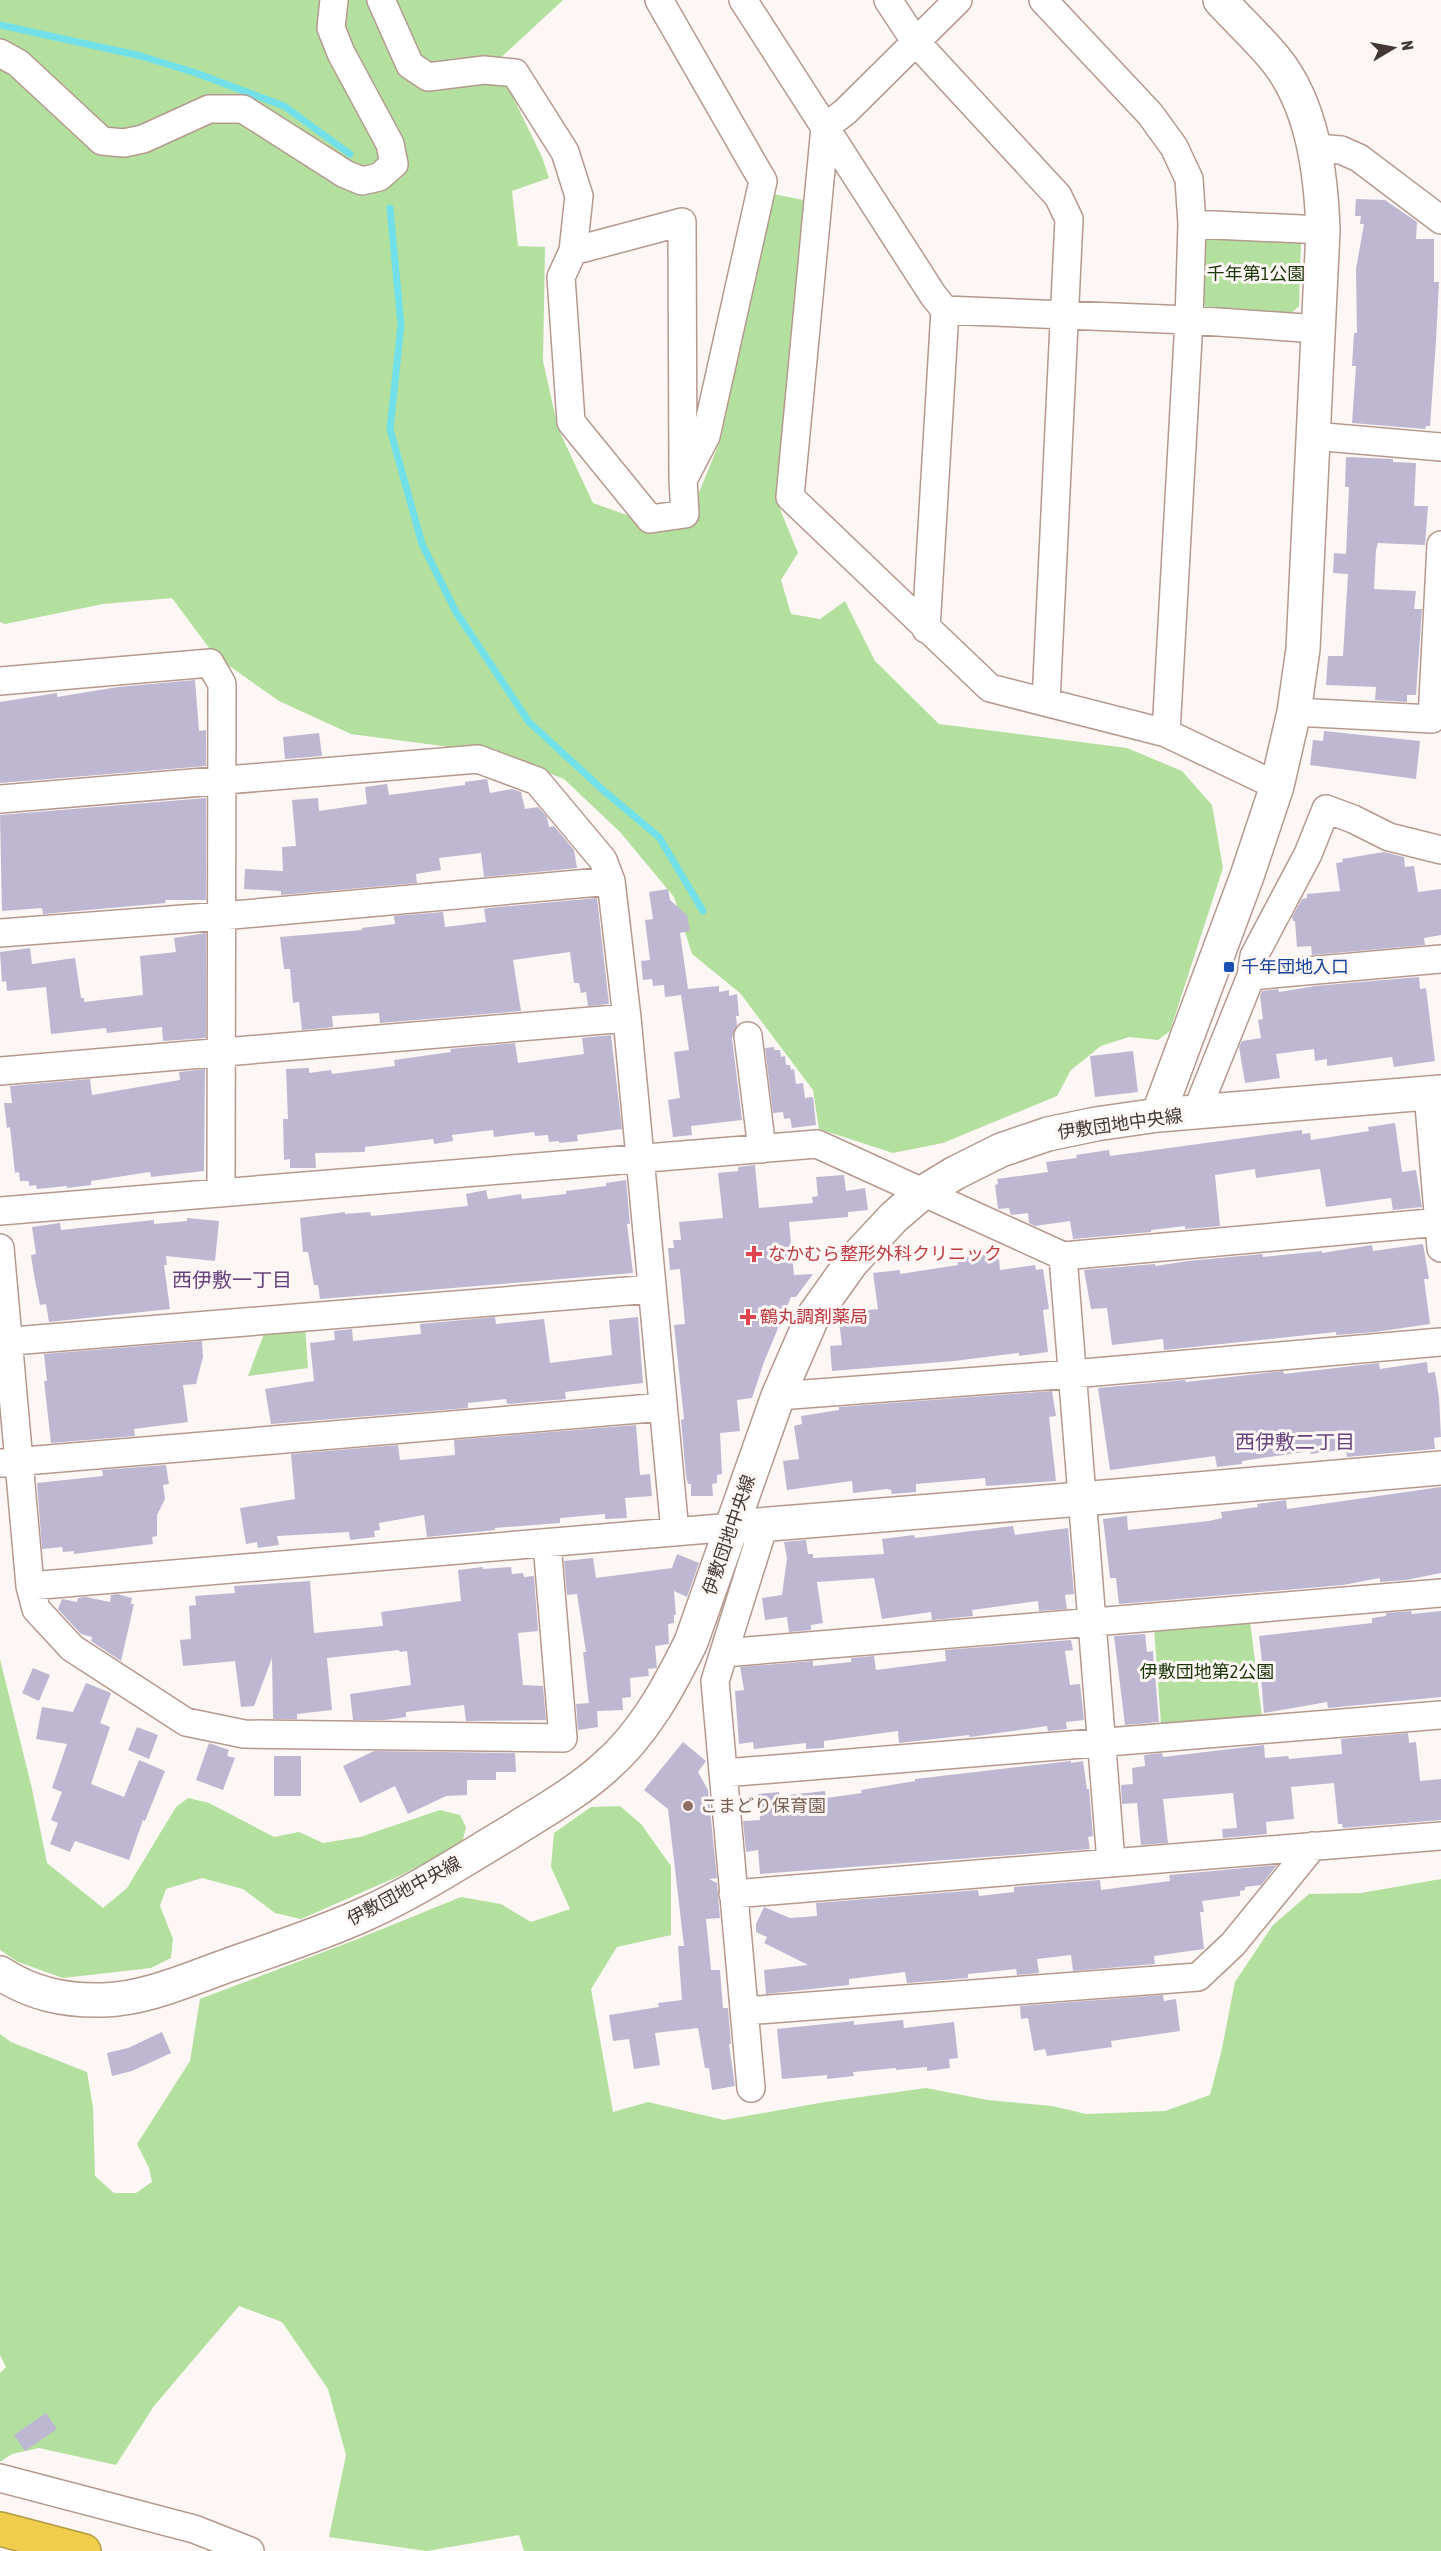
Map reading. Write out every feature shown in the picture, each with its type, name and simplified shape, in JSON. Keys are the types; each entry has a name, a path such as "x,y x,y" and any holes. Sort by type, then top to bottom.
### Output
{"highway":[{"path":"0,2529 84,2551"}],"street":[{"path":"0,53 18,63 102,141 124,143 143,139 209,109 243,109 345,174 362,181 379,177 394,164 390,144 341,53 331,28 334,0"},
{"path":"381,0 411,65 428,77 484,70 515,73 566,152 579,196 573,251 561,277 571,422 650,519 685,514 682,222 573,251"},
{"path":"659,0 763,181 706,436 683,480"},
{"path":"743,0 933,295 945,309 926,628"},
{"path":"888,0 915,41 1058,196 1069,219 1046,702"},
{"path":"958,0 845,112 825,127 790,497 990,688 1166,733 1277,786"},
{"path":"1043,0 1150,114 1174,147 1189,179 1192,224 1189,320 1166,733"},
{"path":"1158,1115 1247,876 1277,786 1294,712 1303,649 1323,230 1322,191 1316,148 1293,89 1277,62 1220,0"},
{"path":"1316,148 1341,150 1359,158 1441,220"},
{"path":"1192,224 1323,230"},
{"path":"945,309 1189,320 1318,329"},
{"path":"1313,436 1441,447"},
{"path":"1294,712 1432,719 1441,545"},
{"path":"0,681 210,663 222,684 221,1193"},
{"path":"0,799 478,759 537,781 603,860 611,881 641,1159 651,1289 675,1532"},
{"path":"1196,1113 1251,976 1254,956 1308,854 1326,809 1353,819 1389,837 1441,850"},
{"path":"0,933 222,916 611,881"},
{"path":"1251,976 1441,959"},
{"path":"0,1071 627,1018"},
{"path":"748,1035 762,1149"},
{"path":"0,1211 817,1144 1063,1256 1440,1231 1434,1092"},
{"name":"伊敷団地中央線","path":"0,1973 42,1995 69,1999 105,2000 146,1993 306,1938 364,1915 437,1876 569,1795 606,1767 637,1732 672,1681 748,1526 778,1396 812,1318 852,1262 894,1217 922,1193 1001,1150 1048,1134 1096,1124 1158,1115 1434,1092"},
{"path":"0,1248 9,1462 36,1609 72,1648 186,1722 244,1734 563,1738 548,1543"},
{"path":"1063,1256 1111,1862"},
{"path":"4,1341 651,1289"},
{"path":"778,1396 1072,1374 1441,1342"},
{"path":"9,1462 663,1407"},
{"path":"30,1586 1441,1468"},
{"path":"748,1526 724,1653 715,1681 752,2088"},
{"path":"724,1653 1441,1593"},
{"path":"724,1773 1441,1715"},
{"path":"733,1894 1441,1836"},
{"path":"744,2011 1198,1977 1233,1944 1313,1846"},
{"path":"0,2478 194,2529 250,2551"}],"green space":[{"path":"0,0 563,0 496,62 542,157 549,178 512,191 518,246 545,247 543,361 558,428 593,503 658,526 693,507 720,441 773,194 804,200 778,504 798,553 781,580 791,614 820,619 845,601 875,661 939,724 1127,748 1182,771 1212,805 1223,868 1170,1031 1158,1040 1129,1037 1101,1046 1071,1070 1057,1096 943,1143 893,1153 819,1129 813,1090 740,993 692,954 674,897 620,832 564,779 525,764 480,751 351,734 279,701 215,656 172,598 103,604 5,624 0,622"},
{"name":"千年第1公園","path":"1212,232 1287,235 1301,244 1299,306 1287,317 1211,311 1200,301 1201,245"},
{"path":"305,1326 308,1368 248,1376 265,1331"},
{"name":"伊敷団地第2公園","path":"1250,1621 1262,1717 1161,1724 1154,1627"},
{"path":"0,1659 32,1789 47,1863 103,1908 127,1888 176,1807 188,1798 209,1803 274,1837 299,1832 323,1843 360,1837 440,1810 460,1815 466,1827 462,1844 397,1877 301,1919 275,1913 243,1889 202,1878 166,1889 160,1906 173,1939 171,1958 151,1968 63,1978 18,1962 0,1950"},
{"path":"620,1806 641,1824 671,1866 671,1935 617,1947 591,1989 613,2112 648,2102 724,2120 825,2102 926,2088 988,2100 1052,2106 1086,2114 1165,2111 1210,2095 1235,1982 1273,1925 1309,1894 1361,1893 1441,1879 1441,2551 524,2551 519,2535 427,2551 329,2537 346,2455 328,2389 282,2322 239,2306 154,2406 116,2465 39,2448 12,2454 0,2462 0,2373 6,2367 0,2355 0,2034 11,2042 87,2072 93,2108 95,2176 114,2193 136,2193 152,2182 149,2168 137,2144 190,2061 200,1999 461,1897 501,1904 531,1922 570,1909 551,1867 554,1833 591,1807"}],"building":[{"path":"1356,199 1385,200 1417,222 1416,239 1434,239 1434,282 1439,282 1430,426 1426,426 1425,429 1352,423 1356,366 1352,366 1354,333 1357,333 1356,269 1364,224 1360,224 1361,216 1355,216"},
{"path":"1346,457 1393,459 1393,462 1416,463 1414,506 1428,506 1425,545 1378,543 1376,550 1374,589 1416,591 1414,609 1422,609 1416,695 1407,695 1407,702 1375,700 1376,687 1326,685 1328,656 1343,656 1348,574 1333,573 1334,553 1346,554 1349,487 1345,487"},
{"path":"195,680 199,731 206,730 206,766 0,783 0,702 57,693 57,697 118,687"},
{"path":"1324,731 1420,741 1416,779 1310,765 1313,740 1323,741"},
{"path":"319,733 322,756 285,759 283,737"},
{"path":"487,779 490,793 512,789 521,792 525,809 538,807 547,817 549,827 554,826 574,850 577,868 484,877 481,853 439,858 441,870 416,874 417,883 281,895 281,891 244,889 245,869 283,871 282,847 296,846 292,800 318,798 319,811 367,804 365,787 387,784 389,795 465,785 465,782"},
{"path":"206,798 206,900 165,900 166,903 43,914 42,908 2,911 0,815"},
{"path":"1384,852 1404,857 1405,867 1414,866 1418,892 1441,889 1441,935 1424,938 1425,945 1312,955 1311,946 1297,947 1295,921 1292,917 1302,899 1307,898 1307,894 1340,891 1336,863 1343,862 1342,859"},
{"path":"668,889 670,900 687,915 690,931 680,933 688,989 719,986 719,992 729,990 729,996 737,994 739,1016 736,1016 737,1025 732,1038 742,1120 691,1126 692,1135 673,1137 668,1100 680,1098 674,1052 689,1050 681,995 665,997 664,985 653,986 652,979 643,980 641,961 650,960 645,920 653,919 649,892"},
{"path":"597,898 609,1004 588,1006 586,992 581,993 579,983 574,983 570,952 513,960 521,1011 380,1023 379,1013 332,1016 333,1027 302,1030 299,1002 293,1003 290,969 284,969 280,937 362,930 362,928 395,924 394,916 443,912 445,927 486,922 484,909 488,908"},
{"path":"206,933 206,1038 163,1041 162,1027 107,1033 106,1028 51,1034 46,987 7,991 6,981 2,982 0,952 30,948 32,964 75,958 81,998 84,998 84,1002 143,995 140,956 176,952 174,938"},
{"path":"1419,977 1420,989 1426,988 1435,1061 1394,1067 1392,1057 1327,1066 1327,1059 1315,1061 1314,1049 1276,1054 1280,1078 1245,1083 1239,1047 1242,1041 1261,1038 1258,1020 1263,1019 1260,996 1262,991 1278,989 1279,992 1315,986"},
{"path":"611,1035 622,1129 577,1135 578,1141 559,1143 559,1141 549,1142 548,1135 535,1136 534,1132 494,1137 493,1130 452,1135 453,1141 434,1144 433,1139 365,1147 365,1152 315,1153 316,1168 290,1168 290,1159 284,1160 283,1119 288,1119 286,1069 309,1068 309,1073 331,1070 332,1074 395,1066 394,1060 451,1052 450,1049 515,1043 518,1063 584,1054 582,1038"},
{"path":"774,1047 774,1050 780,1050 781,1057 785,1056 786,1065 790,1065 791,1070 794,1069 796,1084 803,1083 805,1098 813,1097 816,1125 792,1128 790,1118 784,1119 783,1112 773,1113 765,1048"},
{"path":"1133,1051 1138,1092 1095,1097 1090,1056"},
{"path":"205,1069 204,1171 151,1177 150,1172 91,1181 91,1185 37,1189 36,1185 29,1186 29,1181 20,1181 19,1172 15,1173 10,1127 7,1128 4,1103 12,1103 10,1086 90,1079 92,1095 180,1080 179,1072"},
{"path":"1395,1123 1402,1172 1416,1170 1422,1207 1393,1210 1391,1198 1326,1207 1320,1169 1256,1178 1255,1169 1215,1175 1220,1226 1185,1229 1185,1226 1151,1230 1151,1232 1073,1239 1070,1221 1035,1226 1029,1223 1028,1213 1011,1215 1009,1208 998,1209 995,1185 998,1184 997,1179 1048,1172 1046,1162 1077,1158 1076,1155 1109,1150 1110,1156 1302,1130 1302,1134 1310,1133 1311,1140 1369,1131 1368,1127"},
{"path":"755,1165 759,1208 813,1203 812,1197 818,1196 816,1177 844,1175 846,1191 865,1188 868,1210 848,1212 848,1217 789,1222 794,1275 813,1274 796,1297 791,1297 752,1398 737,1400 740,1431 720,1433 722,1474 717,1475 717,1483 712,1484 713,1496 691,1496 691,1484 688,1484 686,1476 681,1420 684,1419 674,1325 685,1324 680,1269 670,1270 668,1248 674,1248 673,1240 681,1240 679,1222 723,1218 718,1173 738,1171 738,1167"},
{"path":"626,1180 630,1224 627,1224 633,1273 320,1299 318,1285 314,1285 308,1252 303,1252 300,1218 345,1212 345,1214 370,1212 371,1216 468,1206 466,1194 486,1190 488,1199 521,1194 522,1199 566,1194 566,1191 606,1186 606,1183"},
{"path":"187,1218 219,1221 215,1261 166,1256 167,1265 164,1265 170,1309 49,1322 46,1304 40,1305 34,1275 31,1255 36,1254 32,1227 60,1223 61,1230 154,1220 154,1224 187,1221"},
{"path":"1423,1244 1429,1279 1424,1279 1430,1324 1375,1332 1336,1335 1336,1332 1164,1350 1163,1339 1112,1345 1107,1308 1091,1309 1084,1270 1155,1264 1155,1266 1262,1254 1263,1257 1322,1251 1322,1253 1372,1245 1373,1251"},
{"path":"989,1254 990,1260 999,1259 1000,1270 1035,1265 1036,1270 1043,1269 1049,1309 1043,1310 1048,1352 832,1371 830,1346 842,1345 839,1322 849,1312 878,1309 873,1273 900,1270 900,1274 958,1265 957,1259"},
{"path":"495,1317 496,1324 544,1319 550,1363 612,1355 609,1320 638,1317 643,1383 565,1392 566,1399 507,1404 506,1399 468,1403 468,1408 271,1424 265,1389 314,1381 310,1343 335,1340 334,1331 352,1329 353,1341 421,1334 420,1324"},
{"path":"202,1341 203,1357 196,1384 183,1385 188,1422 134,1429 135,1436 51,1443 44,1381 47,1381 44,1354"},
{"path":"1427,1362 1428,1373 1435,1372 1439,1398 1441,1437 1434,1438 1435,1449 1347,1457 1346,1449 1311,1454 1310,1451 1217,1467 1215,1456 1110,1470 1098,1388 1185,1380 1186,1382 1283,1371 1284,1374 1379,1363 1380,1369"},
{"path":"1052,1391 1056,1416 1049,1417 1056,1481 986,1486 985,1478 916,1484 916,1492 892,1494 891,1490 887,1489 853,1493 852,1481 787,1490 783,1461 799,1459 794,1426 802,1424 801,1416 839,1410 839,1407"},
{"path":"636,1425 640,1475 650,1474 652,1496 625,1498 627,1518 605,1519 605,1514 560,1518 560,1523 495,1528 495,1530 427,1537 424,1515 379,1523 380,1530 374,1531 375,1537 350,1540 349,1532 277,1536 279,1545 258,1548 257,1542 246,1544 240,1508 295,1499 291,1454 398,1445 400,1460 455,1455 454,1440"},
{"path":"166,1465 169,1484 163,1485 165,1499 157,1515 157,1536 152,1537 153,1544 74,1554 74,1551 63,1552 62,1547 42,1549 37,1483 103,1476 102,1470"},
{"path":"1441,1487 1441,1573 1406,1580 1380,1582 1380,1578 1343,1585 1119,1604 1116,1578 1110,1578 1103,1519 1127,1516 1128,1530 1209,1521 1222,1518 1221,1512 1258,1507 1257,1504 1286,1500 1287,1509"},
{"path":"1013,1526 1015,1535 1068,1528 1074,1594 1065,1595 1067,1609 1039,1611 1038,1601 972,1610 973,1616 932,1620 931,1612 882,1619 874,1578 817,1582 823,1623 811,1625 811,1630 789,1632 787,1617 765,1620 762,1598 782,1595 787,1558 784,1542 806,1540 808,1554 813,1554 813,1558 884,1554 882,1539 914,1535 915,1538"},
{"path":"677,1554 699,1563 687,1597 674,1591 676,1615 674,1615 674,1623 668,1624 669,1644 655,1646 657,1668 648,1669 649,1676 630,1678 631,1697 622,1698 623,1710 597,1711 598,1727 578,1730 576,1704 589,1703 583,1652 586,1652 577,1594 567,1595 564,1561 593,1558 596,1578 672,1568"},
{"path":"483,1567 483,1569 511,1567 512,1574 523,1573 524,1577 534,1576 538,1631 518,1633 523,1685 543,1686 546,1720 466,1721 464,1705 406,1712 406,1717 385,1720 353,1720 350,1694 411,1685 407,1651 327,1658 332,1710 297,1714 297,1719 273,1719 272,1658 254,1706 241,1707 235,1661 183,1666 180,1640 191,1639 189,1606 196,1605 195,1596 235,1593 234,1586 310,1581 314,1633 383,1626 381,1612 461,1601 458,1570"},
{"path":"117,1594 132,1598 131,1604 134,1604 121,1661 91,1641 92,1637 81,1634 58,1609 62,1599 77,1602 78,1598 86,1597 110,1602 111,1595"},
{"path":"1411,1611 1412,1614 1441,1611 1441,1697 1328,1708 1327,1702 1264,1713 1261,1678 1264,1678 1259,1636 1372,1623 1372,1618 1386,1616 1386,1613"},
{"path":"1145,1634 1147,1652 1153,1651 1159,1722 1125,1725 1114,1636"},
{"path":"1071,1640 1073,1650 1065,1651 1070,1685 1080,1684 1084,1720 1066,1722 1067,1729 1048,1731 1047,1726 970,1737 969,1735 899,1743 898,1731 824,1741 824,1748 806,1749 806,1743 754,1749 753,1742 739,1744 735,1691 744,1690 740,1667 813,1661 813,1666 851,1662 851,1658 874,1656 876,1670 946,1661 945,1650"},
{"path":"33,1668 50,1675 39,1701 22,1693"},
{"path":"86,1683 111,1693 100,1723 110,1727 91,1784 124,1797 139,1760 165,1771 145,1821 143,1820 129,1860 75,1841 70,1852 50,1844 58,1823 51,1820 62,1792 52,1788 67,1744 36,1739 42,1707 73,1712"},
{"path":"137,1727 158,1735 149,1759 128,1750"},
{"path":"1408,1733 1409,1743 1416,1742 1420,1781 1441,1779 1441,1820 1343,1828 1342,1824 1338,1824 1334,1783 1291,1787 1294,1819 1266,1822 1267,1834 1223,1838 1222,1829 1237,1828 1233,1793 1163,1799 1168,1843 1141,1845 1137,1803 1122,1804 1121,1785 1133,1784 1132,1768 1145,1766 1144,1755 1162,1753 1163,1757 1264,1745 1265,1758 1288,1756 1289,1759 1342,1754 1341,1739"},
{"path":"683,1742 706,1761 698,1772 708,1790 717,1878 709,1879 717,1883 720,1918 706,1919 711,1970 720,1970 723,2008 728,2008 731,2044 729,2044 735,2086 712,2090 709,2068 705,2068 698,2028 655,2033 660,2065 634,2069 629,2039 613,2041 609,2015 659,2007 658,2003 682,2000 678,1946 684,1946 668,1809 644,1790"},
{"path":"209,1743 229,1750 227,1756 235,1758 223,1790 196,1780"},
{"path":"374,1751 515,1753 516,1772 496,1772 496,1780 467,1780 467,1795 446,1796 408,1814 395,1786 360,1803 343,1766"},
{"path":"274,1756 301,1756 301,1796 274,1796"},
{"path":"1071,1761 1071,1763 1083,1761 1087,1789 1089,1789 1093,1836 1088,1837 1090,1849 760,1874 758,1850 746,1852 743,1821 760,1820 758,1794 779,1792 779,1796 825,1791 826,1798 862,1793 861,1790 915,1781 915,1779"},
{"path":"1277,1865 1261,1885 1245,1887 1245,1890 1240,1891 1240,1896 1202,1901 1204,1912 1200,1912 1204,1949 1154,1956 1155,1964 1073,1971 1071,1955 1037,1959 1039,1973 1017,1975 1016,1969 968,1974 968,1978 907,1983 905,1972 849,1979 849,1985 766,1994 764,1970 808,1965 764,1943 767,1937 756,1932 756,1924 764,1907 790,1918 817,1916 816,1903 978,1890 979,1896 1014,1892 1014,1887 1100,1880 1101,1890 1170,1881 1169,1875"},
{"path":"1163,1995 1164,2001 1176,1999 1180,2031 1111,2041 1112,2047 1047,2056 1045,2049 1034,2051 1028,2018 1021,2019 1020,2006"},
{"path":"903,2020 904,2028 954,2022 958,2058 949,2059 950,2068 927,2071 927,2067 896,2070 896,2068 853,2072 854,2076 827,2079 827,2075 782,2079 777,2029 854,2021 854,2025"},
{"path":"162,2032 171,2053 132,2071 112,2076 107,2053 128,2048"},
{"path":"46,2413 57,2429 25,2451 14,2435"}],"waterway":[{"path":"0,25 141,56 196,73 284,106 350,154"},
{"path":"390,208 401,325 390,429 422,544 456,612 529,722 604,791 659,837 703,911"}],"place":[{"name":"千年団地入口","path":"1229,967"},
{"name":"なかむら整形外科クリニック","path":"754,1254"},
{"name":"鶴丸調剤薬局","path":"748,1317"},
{"name":"こまどり保育園","path":"688,1806"}],"district":[{"name":"西伊敷一丁目","path":"232,1280"},
{"name":"西伊敷二丁目","path":"1295,1442"}]}
